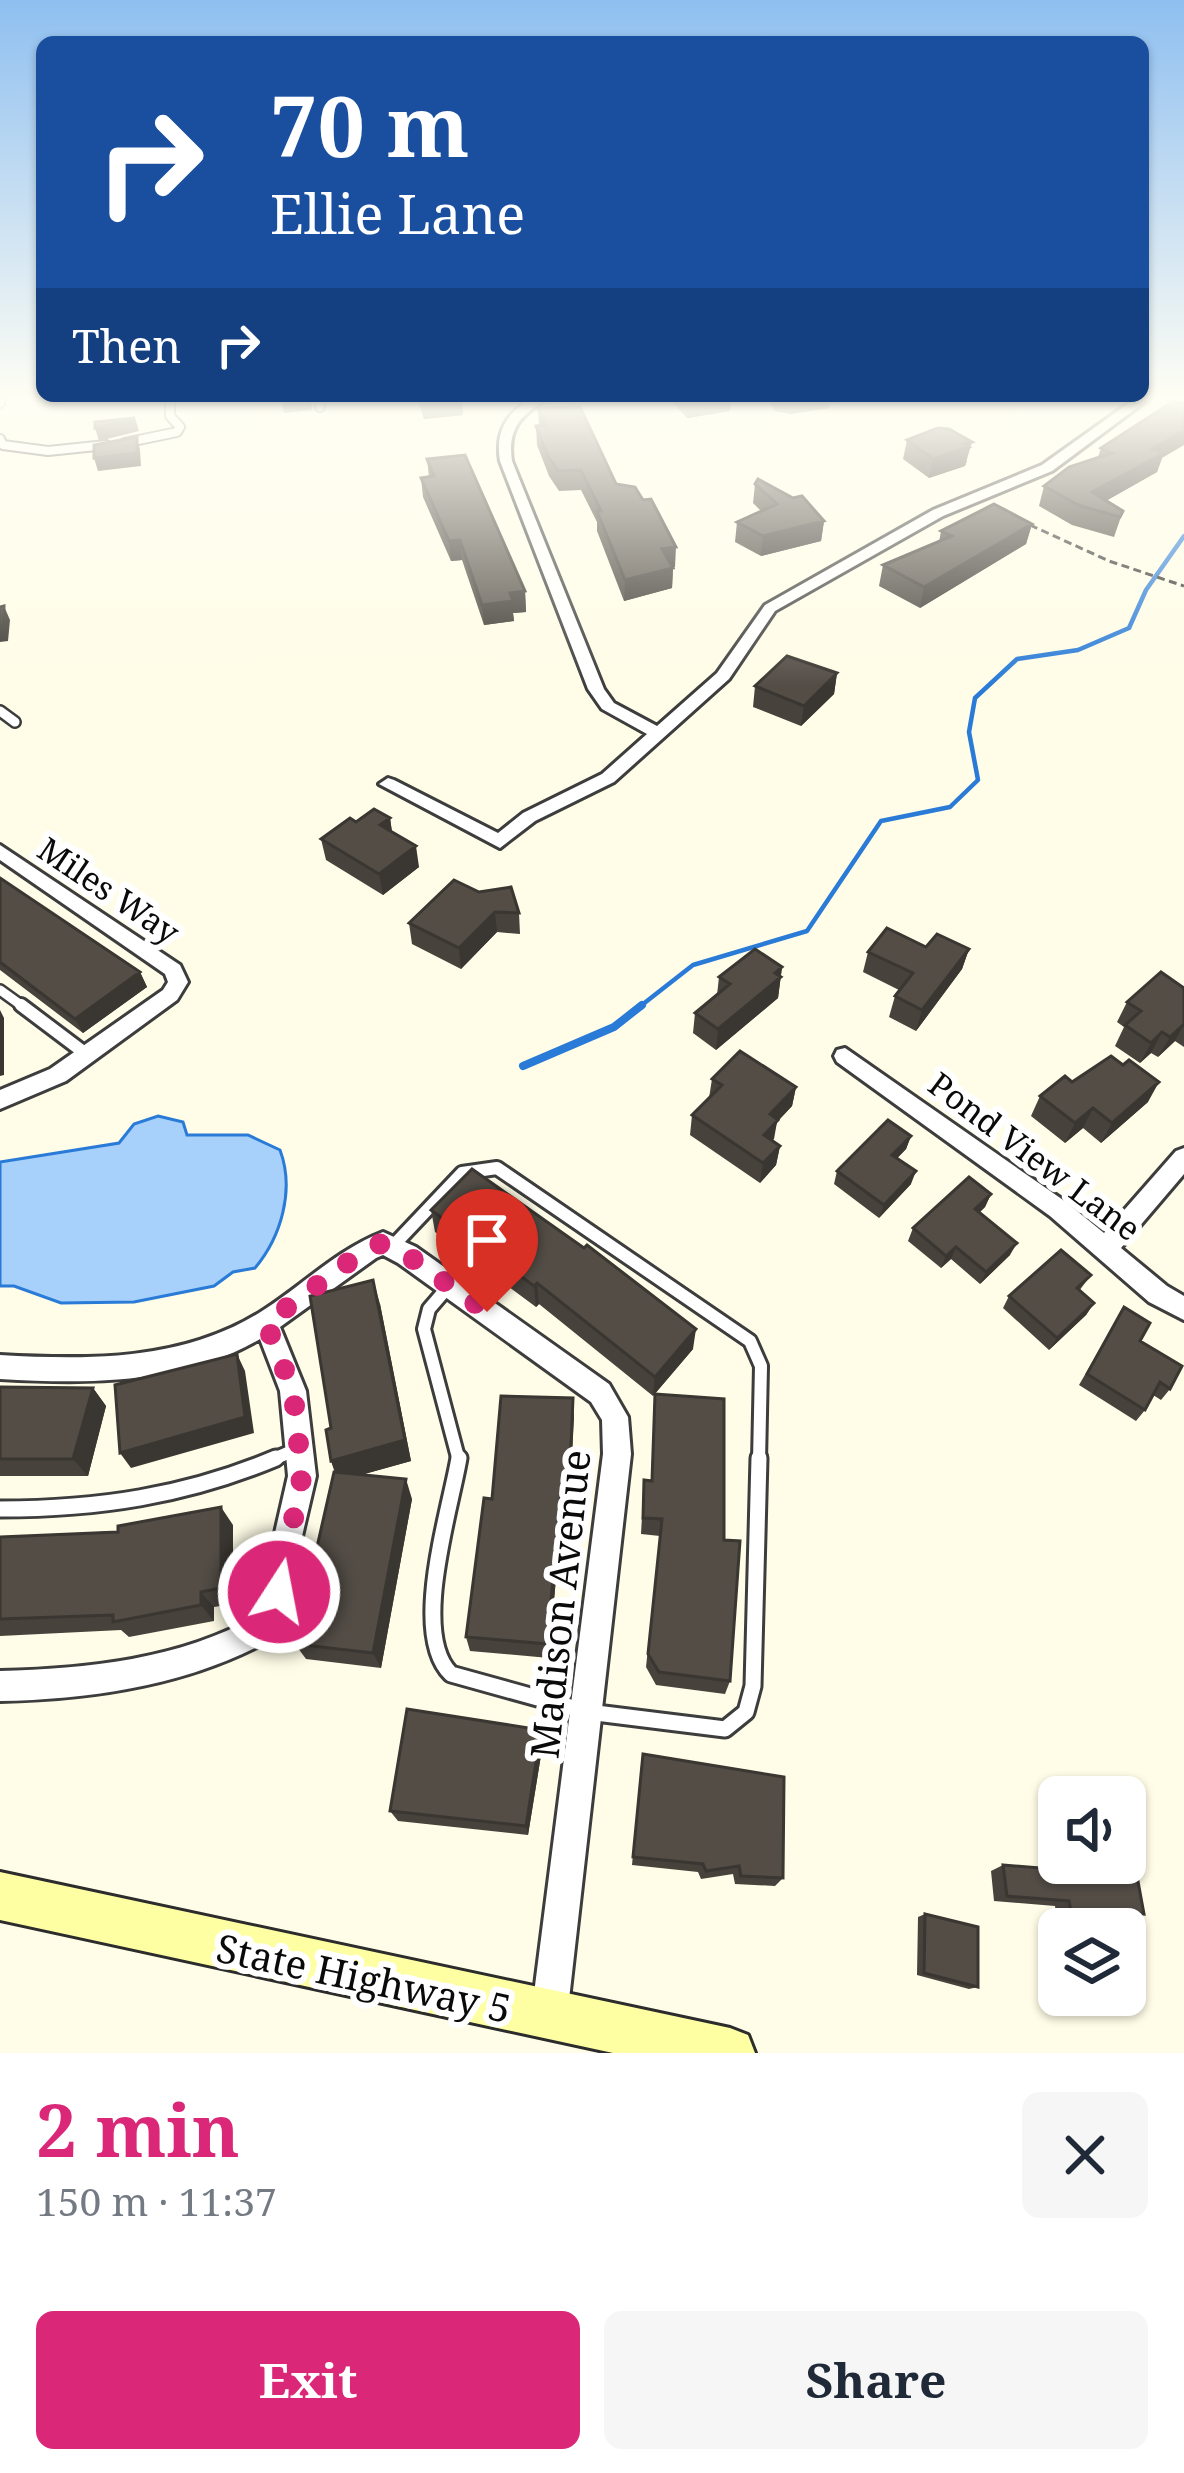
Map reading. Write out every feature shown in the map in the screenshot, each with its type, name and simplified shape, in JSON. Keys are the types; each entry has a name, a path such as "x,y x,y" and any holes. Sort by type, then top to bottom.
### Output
{"main road":[{"name":"State Highway 5","path":"0,1898 730,2053"}],"street":[{"path":"519,494 596,689 608,706 655,733"},
{"path":"388,784 500,842 530,817 608,778 723,676 770,608 938,513 984,494"},
{"name":"Miles Way","path":"4,858 172,970 178,982 170,994 86,1054"},
{"path":"0,1100 58,1075 86,1054"},
{"name":"Pond View Lane","path":"845,1056 1058,1209 1158,1294 1184,1309"},
{"path":"1105,1249 1184,1158"},
{"path":"0,1367 88,1372 154,1364 221,1345 266,1323 361,1253 387,1245"},
{"name":"Madison Avenue","path":"387,1245 600,1393 615,1417 617,1454 549,2018"},
{"path":"0,1686 37,1687 128,1672 242,1644 269,1624 302,1476 293,1391 266,1323"}],"lane":[{"path":"0,711 15,722"},
{"path":"2,993 86,1054"},
{"path":"387,1245 462,1173 497,1168 727,1322 759,1354 750,1707 740,1721 725,1729 588,1712 451,1674 439,1664 431,1616 460,1455 424,1328 429,1309 450,1285"},
{"path":"0,1509 86,1510 171,1498 300,1448"}],"path":[{"path":"1019,521 1109,561 1184,586"}],"water":[{"path":"158,1116 183,1122 187,1135 248,1135 280,1150 286,1181 283,1212 255,1268 233,1272 214,1286 134,1302 61,1303 14,1286 0,1286 0,1162 119,1143 134,1124"}],"building":[{"path":"428,494 482,494 525,591 510,593 513,601 482,605 460,540 449,541"},
{"path":"593,494 639,494 643,500 651,499 676,547 662,549 673,568 625,580 597,511 601,511"},
{"path":"766,494 802,496 824,521 763,536 737,522 777,504"},
{"path":"1058,494 1095,494 1123,511 1120,517"},
{"path":"994,504 1032,524 924,587 883,565 952,536 941,531"},
{"path":"787,656 837,673 804,706 755,686"},
{"path":"374,809 390,818 380,825 416,846 379,874 321,839 350,818 356,822"},
{"path":"0,878 140,972 75,1019 0,962"},
{"path":"454,880 479,892 511,887 519,913 495,912 459,948 409,923"},
{"path":"887,928 926,947 937,934 969,949 922,1010 895,996 913,973 868,952"},
{"path":"755,949 782,967 775,973 781,977 718,1029 695,1013 730,984 719,977"},
{"path":"1161,972 1184,988 1184,1024 1170,1037 1162,1032 1151,1043 1125,1025 1141,1011 1127,1002"},
{"path":"740,1051 796,1087 770,1114 778,1120 764,1135 780,1146 763,1163 692,1115 722,1085 712,1079"},
{"path":"1111,1056 1123,1065 1129,1060 1159,1082 1112,1123 1093,1108 1075,1123 1040,1096 1065,1076 1072,1082"},
{"path":"888,1120 911,1136 892,1155 916,1171 884,1205 837,1171"},
{"path":"472,1169 584,1248 587,1245 696,1329 655,1377 537,1283 534,1286 431,1210"},
{"path":"969,1177 991,1194 975,1209 1017,1243 986,1272 956,1247 946,1256 913,1228"},
{"path":"1061,1250 1091,1275 1077,1288 1094,1303 1057,1338 1009,1296"},
{"path":"373,1280 405,1440 331,1461 326,1430 331,1428 310,1296"},
{"path":"1124,1307 1150,1323 1140,1341 1182,1366 1170,1389 1160,1382 1145,1410 1087,1374"},
{"path":"237,1354 245,1417 120,1453 115,1385"},
{"path":"0,1387 93,1388 73,1459 0,1459"},
{"path":"655,1394 724,1399 724,1540 740,1541 730,1681 659,1672 648,1654 662,1519 643,1518 644,1480 652,1481"},
{"path":"501,1396 573,1398 569,1492 561,1492 547,1644 466,1637 484,1498 492,1499"},
{"path":"334,1472 406,1479 373,1653 295,1644"},
{"path":"221,1507 221,1588 201,1592 201,1605 113,1622 113,1615 0,1619 0,1537 118,1532 118,1526"},
{"path":"407,1709 541,1730 526,1826 390,1811"},
{"path":"643,1754 784,1777 783,1878 741,1876 739,1866 706,1871 703,1864 633,1857"},
{"path":"1003,1865 1038,1868 1038,1884 1138,1884 1143,1908 1070,1908 1069,1901 1007,1896"},
{"path":"925,1914 978,1927 978,1987 924,1973"}],"waterway":[{"path":"638,1008 693,965 807,931 881,821 950,807 978,780 969,732 975,698 1017,659 1078,650 1129,628 1146,590 1184,536"},
{"path":"523,1066 614,1027 642,1005"}],"route":[{"path":"279,1592 302,1476 293,1391 266,1323 361,1253 382,1243 407,1255 487,1312"}]}
